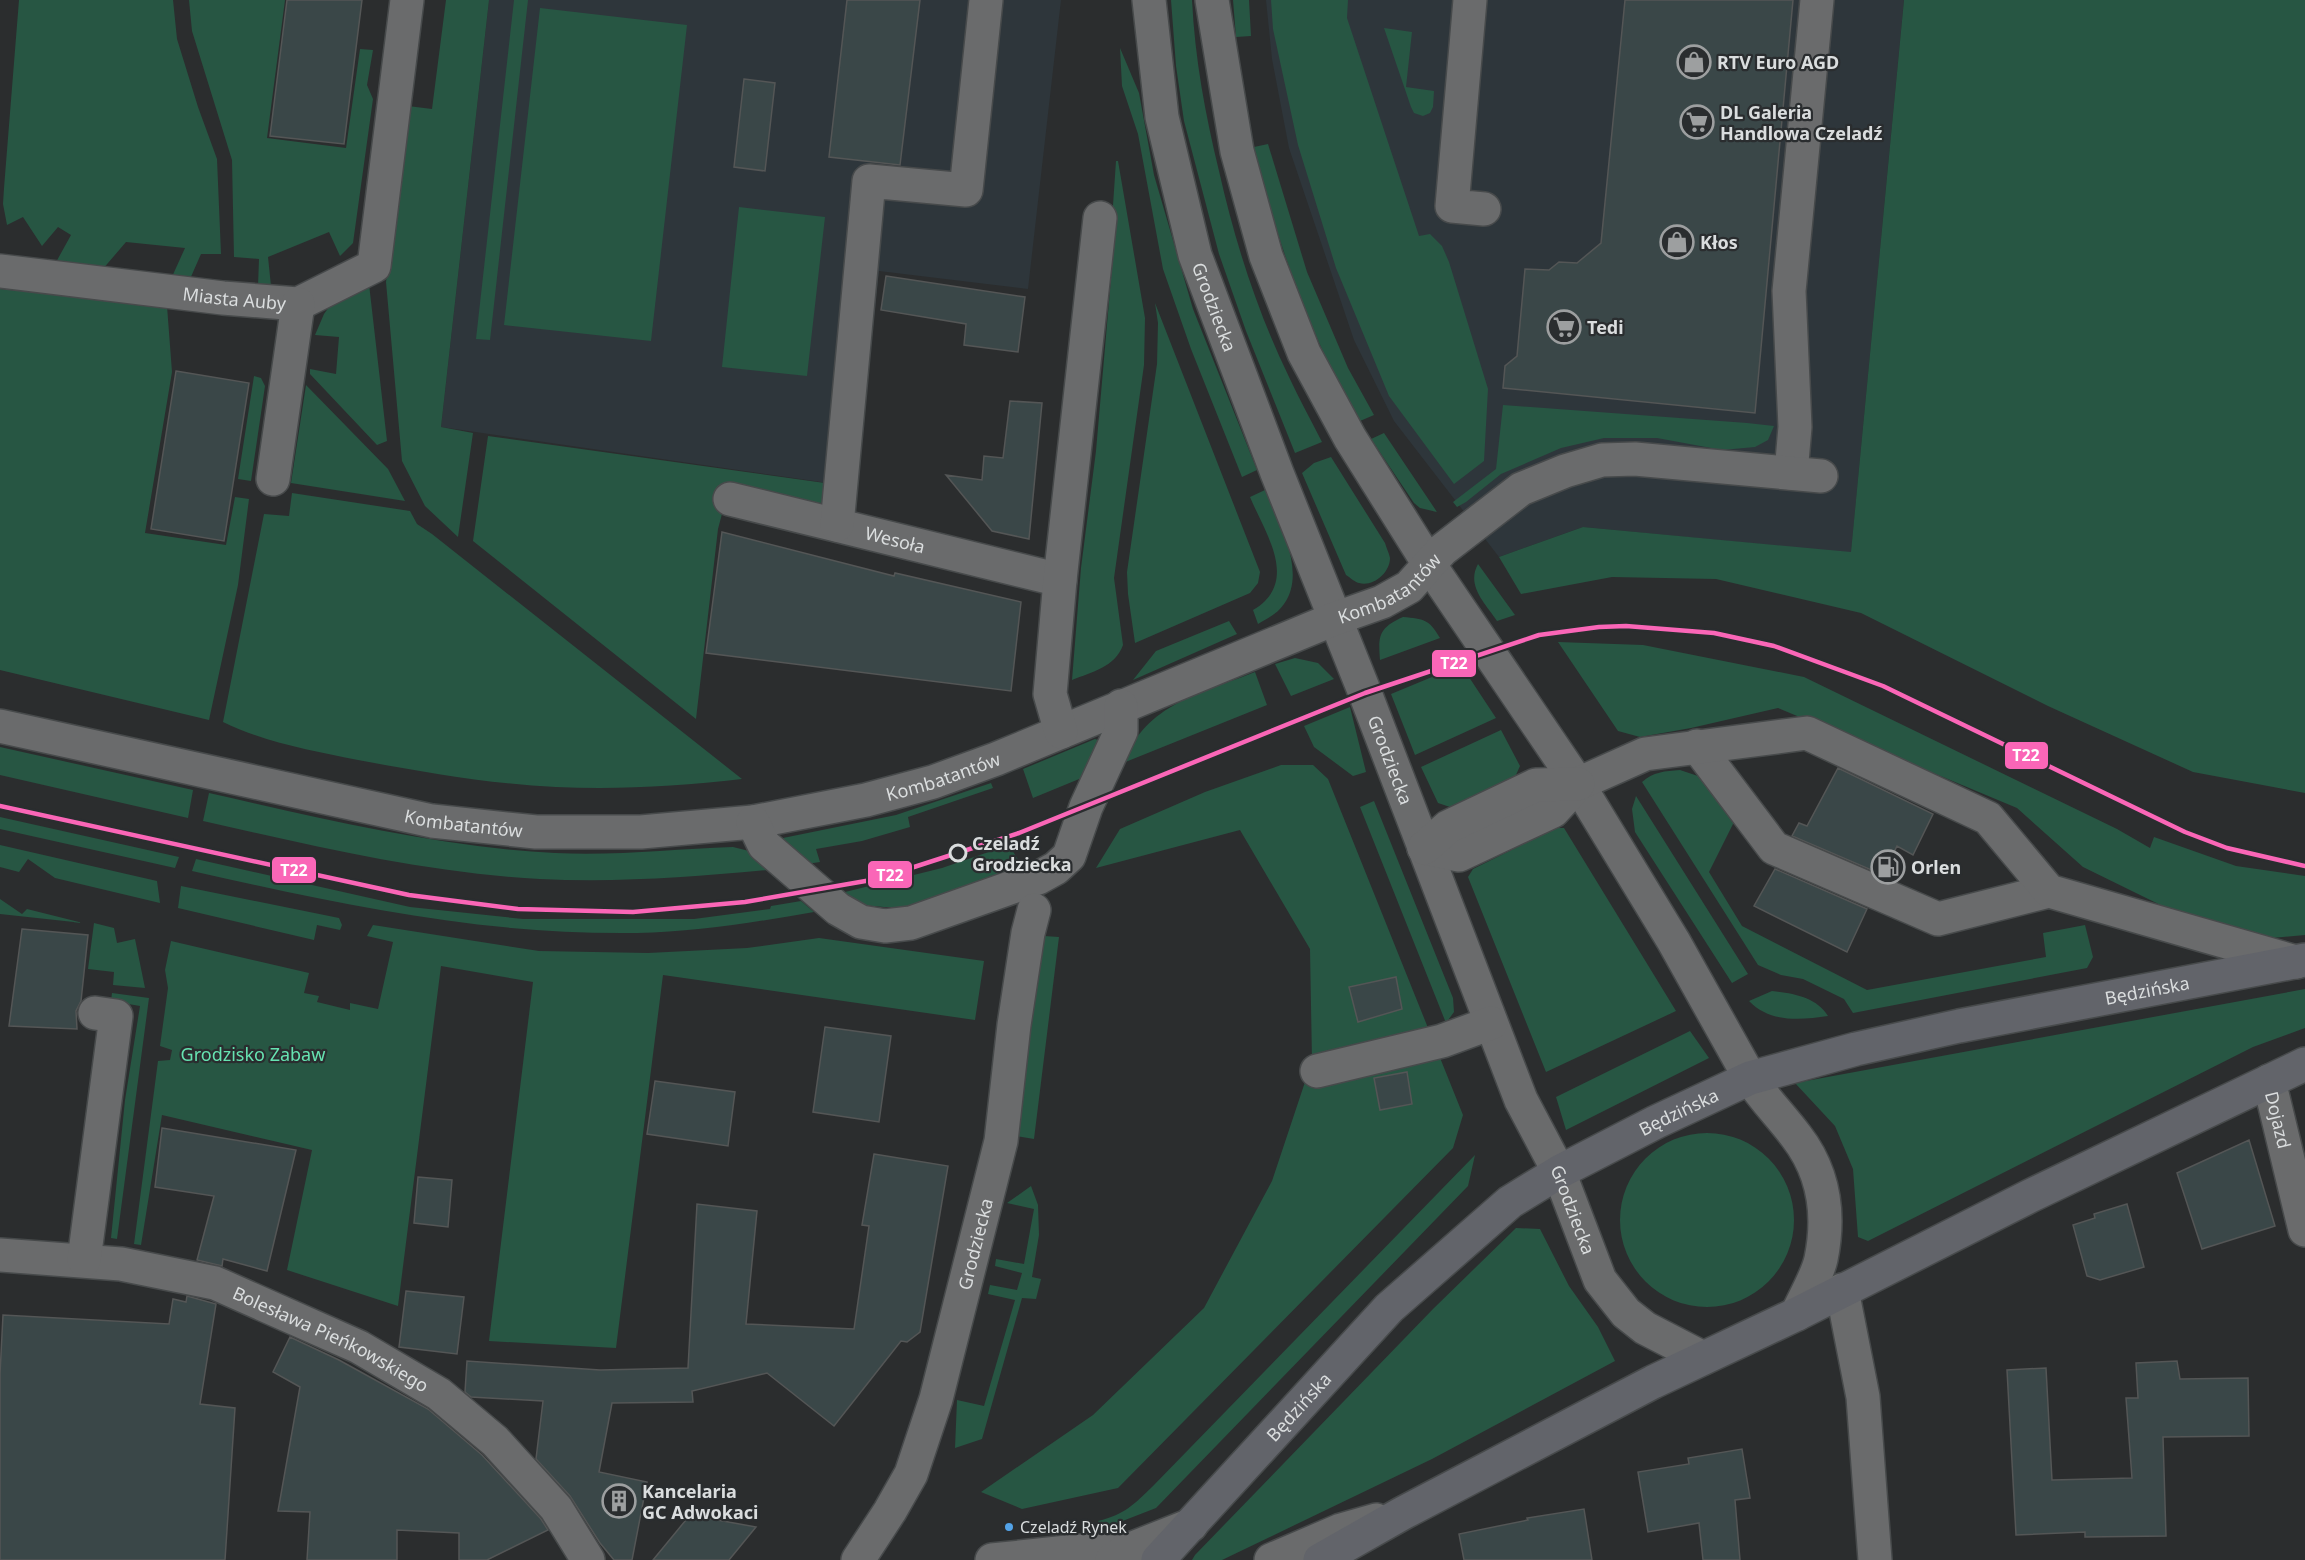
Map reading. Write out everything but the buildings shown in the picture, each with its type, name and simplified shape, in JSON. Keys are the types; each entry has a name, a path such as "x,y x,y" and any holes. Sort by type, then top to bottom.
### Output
{"main road":[{"name":"Będzińska","path":"1158,1560 1389,1308 1510,1202 1559,1172 1656,1122 1750,1078 1856,1049 1959,1026 2301,961"},
{"path":"1320,1560 1403,1513 1702,1358 1797,1314 1932,1244 2305,1064"}],"street":[{"name":"Miasta Auby","path":"0,271 223,298 298,304 374,266 406,0"},
{"path":"837,525 869,181 966,190 986,0"},
{"name":"Grodziecka","path":"1149,0 1162,117 1195,255 1521,1100 1559,1172 1600,1280 1626,1313 1645,1328 1702,1358"},
{"path":"1212,0 1237,151 1266,256 1304,353 1350,438 1429,564 1578,784 1674,942 1709,1009 1750,1078 1763,1097 1797,1136 1813,1163 1823,1190 1825,1225 1820,1260 1797,1314"},
{"path":"1470,0 1452,206 1484,209"},
{"name":"Kombatantów","path":"0,726 432,821 536,832 641,832 753,822 866,800 933,782 996,759 1334,619 1382,602 1409,587 1429,564 1464,532 1521,489 1565,471 1602,460 1635,459 1806,474 1795,427 1789,291 1817,0"},
{"path":"1060,732 1050,694 1060,580 1100,218"},
{"path":"273,479 298,304"},
{"name":"Wesoła","path":"730,499 1060,580"},
{"path":"753,822 764,845 838,909 861,922 885,926 911,923 1038,878 1056,868 1069,856 1086,807 1121,731 1121,706"},
{"path":"1424,848 1448,827 1536,785 1578,784 1645,754 1807,733 1988,818 2049,891"},
{"path":"1697,746 1774,848 1938,919 2049,891 2301,961"},
{"name":"Grodziecka","path":"858,1560 890,1511 911,1473 936,1399 1001,1141 1014,1025 1028,933 1034,910"},
{"path":"84,1260 116,1016 95,1013"},
{"path":"1317,1071 1442,1041 1491,1023"},
{"name":"Dojazd","path":"2269,1081 2305,1230"},
{"name":"Bolesława Pieńkowskiego","path":"0,1255 84,1260 140,1267 215,1283 359,1347 439,1394 495,1441 556,1508 588,1560"},
{"path":"1842,1290 1863,1397 1875,1560"},
{"path":"1271,1560 1341,1530 1403,1513"},
{"name":"Będzińska","path":"1117,1556 1191,1525"},
{"path":"992,1560 1077,1551 1117,1556"}],"shaded area":[{"path":"489,0 1061,0 1028,289 879,271 856,487 441,427"},
{"path":"1266,0 1904,0 1851,553 1583,527 1499,557 1394,421 1354,340 1289,148 1272,59"}],"green space":[{"path":"19,0 173,0 177,39 217,159 221,254 201,254 190,279 171,279 185,248 126,242 102,270 55,264 71,235 58,227 42,246 23,217 7,225 3,204"},
{"path":"189,0 285,0 267,138 346,148 360,49 373,50 367,85 373,99 353,243 340,256 329,232 268,257 271,286 258,286 259,259 234,257 232,160 192,31"},
{"path":"446,0 489,0 441,427 473,433 458,537 425,506 402,461 386,282 408,106 432,109"},
{"path":"514,0 528,0 490,340 476,339"},
{"path":"1171,0 1192,0 1198,65 1205,107 1225,198 1240,250 1277,352 1322,442 1295,453 1246,331 1219,254 1184,121 1176,66"},
{"path":"1233,0 1249,0 1251,36 1236,37"},
{"path":"1271,0 1348,0 1347,18 1419,236 1430,234 1442,246 1449,262 1488,389 1484,461 1454,484 1389,396 1336,268 1298,145 1273,29"},
{"path":"1904,0 2305,0 2305,793 2193,772 2048,706 1861,613 1716,579 1612,577 1521,594 1499,557 1583,527 1851,552"},
{"path":"540,8 687,25 651,341 504,325"},
{"path":"1384,28 1412,32 1406,87 1434,91 1433,107 1430,113 1423,116 1414,113"},
{"path":"1120,48 1139,93 1154,175 1193,309 1257,470 1242,477 1191,349 1163,269 1138,134 1122,86"},
{"path":"1268,144 1307,272 1348,368 1374,415 1360,421 1325,356 1284,253 1254,147"},
{"path":"1116,161 1118,161 1145,318 1144,365 1114,578 1123,645 1109,664 1072,680 1081,568 1096,451 1114,244 1112,220"},
{"path":"739,207 825,217 807,376 722,367"},
{"path":"369,284 387,441 377,445 310,374 310,369 336,374 339,337 315,335 324,314 334,300"},
{"path":"0,289 167,306 172,372 145,533 226,545 235,497 249,499 238,585 209,720 0,670"},
{"path":"1155,303 1260,572 1258,583 1250,593 1135,643 1127,572 1157,364 1158,323"},
{"path":"254,376 261,378 265,386 251,481 238,479"},
{"path":"306,385 388,469 405,501 291,483"},
{"path":"1503,405 1774,426 1768,440 1755,447 1722,450 1657,438 1604,438 1561,448 1501,474 1457,507 1453,502 1496,469"},
{"path":"1384,433 1437,512 1420,508 1414,503 1371,439"},
{"path":"488,436 832,484 825,507 727,495 718,529 696,719 473,541"},
{"path":"1331,457 1385,543 1389,554 1389,564 1384,574 1370,583 1357,582 1346,575 1302,473 1314,463"},
{"path":"1265,490 1288,547 1293,577 1284,604 1258,624 1253,610 1267,599 1275,586 1277,572 1270,542 1250,497"},
{"path":"292,493 410,511 417,524 742,779 626,788 556,787 506,783 432,773 324,753 272,740 223,722 264,514 289,516"},
{"path":"1478,564 1515,615 1497,621 1478,594 1474,580"},
{"path":"1403,617 1425,621 1433,627 1440,638 1380,660 1379,644 1382,633 1389,625"},
{"path":"1229,621 1237,634 1133,680 1156,651"},
{"path":"1558,642 1643,645 1804,677 2117,829 2150,848 2154,837 2236,866 2305,876 2305,935 2272,938 2189,919 2083,867 2017,808 1778,708 1640,737 1618,731"},
{"path":"1295,658 1318,663 1334,679 1291,696 1275,664"},
{"path":"1461,665 1496,718 1415,755 1391,694"},
{"path":"1255,672 1267,705 1123,763 1133,743 1161,714 1177,703"},
{"path":"1350,707 1366,772 1353,776 1314,747 1304,726"},
{"path":"1501,730 1520,766 1515,777 1450,807 1438,803 1421,767"},
{"path":"1095,739 1098,740 1084,777 1033,798 1023,769"},
{"path":"0,747 193,790 188,818 0,775"},
{"path":"1281,765 1313,765 1328,779 1463,1115 1453,1148 1118,1488 1022,1509 981,1492 1093,1415 1204,1308 1272,1181 1312,1061 1310,949 1240,830 1096,868 1120,829 1205,792"},
{"path":"1680,770 1716,782 1737,816 1709,872 1742,926 1867,990 2046,957 2043,933 2085,925 2093,957 2087,968 1853,1013 1844,999 1803,979 1781,975 1758,965 1642,782 1655,774"},
{"path":"991,783 993,788 908,817 910,827 862,841 816,849 820,862 807,864 782,841 783,838 896,815"},
{"path":"209,793 381,830 511,850 600,854 733,847 749,851 768,870 626,880 540,879 455,871 370,857 203,821"},
{"path":"1636,796 1748,974 1732,983 1635,832 1632,809"},
{"path":"1374,801 1453,998 1454,1012 1446,1023 1360,807"},
{"path":"0,817 179,857 175,868 0,829"},
{"path":"1556,828 1564,828 1676,1011 1546,1072 1468,877 1473,869"},
{"path":"0,845 157,881 160,903 55,878 28,859 19,872 0,867"},
{"path":"1009,845 1022,866 907,907 862,905 841,893 942,868"},
{"path":"196,859 410,907 523,919 694,919 770,909 771,906 801,901 814,912 682,931 637,933 523,929 413,916 248,884 192,871"},
{"path":"181,886 339,918 342,925 340,930 317,925 314,940 178,908"},
{"path":"0,899 22,914 27,909 83,923 0,914"},
{"path":"94,923 114,928 117,943 135,939 145,988 113,985 114,972 88,969"},
{"name":"Grodzisko Zabaw","path":"373,925 539,951 648,953 747,948 819,938 984,961 975,1020 663,975 616,1348 489,1341 533,982 441,966 398,1306 287,1270 312,1150 162,1115 141,1245 134,1244 158,1061 170,1060 172,1050 160,1046 168,988 165,970 171,941 309,973 304,993 319,996 317,1002 350,1010 350,1003 378,1009 393,942 367,936"},
{"path":"1044,936 1059,937 1034,1139 1016,1136"},
{"path":"2305,989 2305,1028 2253,1047 1868,1241 1858,1237 1853,1169 1835,1126 1795,1083"},
{"path":"1772,991 1811,1000 1828,1016 1786,1018 1766,1013 1749,1001"},
{"path":"112,993 149,998 117,1239 111,1238 125,1100 140,1006 111,1001"},
{"path":"1690,1031 1709,1058 1566,1130 1556,1097"},
{"path":"1707,1133 1740,1140 1769,1158 1787,1187 1794,1220 1787,1253 1769,1282 1740,1300 1707,1307 1674,1300 1645,1282 1627,1253 1620,1220 1627,1187 1645,1158 1674,1140"},
{"path":"1475,1155 1468,1186 1156,1508 1102,1529 1098,1521 1128,1508 1153,1486"},
{"path":"1031,1186 1038,1205 1039,1235 1032,1277 1041,1279 1036,1299 1022,1298 982,1439 955,1448 957,1400 984,1406 1015,1300 988,1294 990,1285 1017,1290 1022,1273 995,1266 996,1259 1024,1264 1034,1209 1007,1203"},
{"path":"1516,1228 1540,1229 1569,1286 1598,1327 1615,1361 1432,1459 1222,1560 1192,1560 1433,1309"}],"transit line":[{"name":"T22","path":"0,806 409,895 518,909 633,912 745,902 877,879 1019,833 1365,693 1539,635 1626,626 1714,633 1774,646 1883,686 2185,832 2227,848 2305,866"}],"place":[{"name":"RTV Euro AGD","path":"1694,62"},
{"name":"DL Galeria Handlowa Czeladź","path":"1697,122"},
{"name":"Kłos","path":"1677,242"},
{"name":"Tedi","path":"1564,327"},
{"name":"Czeladź Grodziecka","path":"958,853"},
{"name":"Orlen","path":"1888,867"},
{"name":"Kancelaria GC Adwokaci","path":"619,1501"},
{"name":"Czeladź Rynek","path":"1009,1527"}]}
